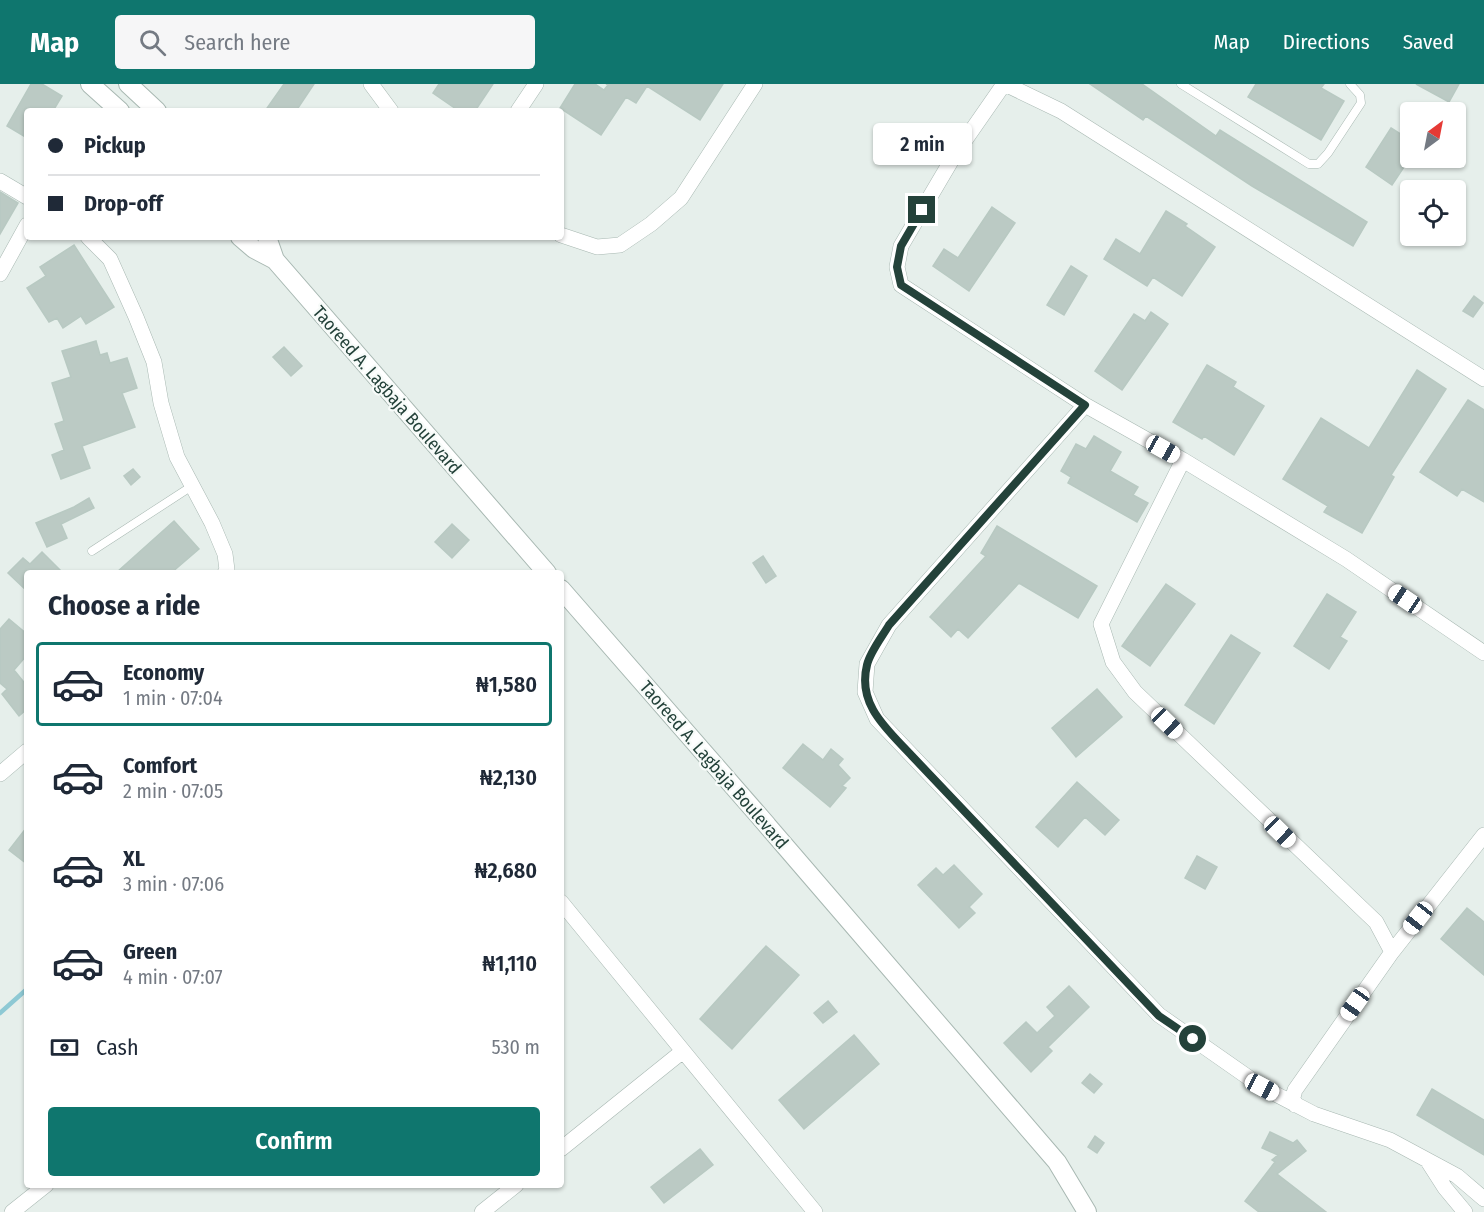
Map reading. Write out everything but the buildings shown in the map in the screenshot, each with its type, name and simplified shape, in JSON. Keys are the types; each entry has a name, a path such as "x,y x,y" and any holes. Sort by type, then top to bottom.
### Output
{"street":[{"path":"90,84 117,108"},
{"path":"128,84 155,108"},
{"path":"371,84 387,108"},
{"path":"521,108 536,84"},
{"path":"564,236 597,247 620,245 651,224 681,198 755,84"},
{"path":"1484,379 1061,111 1004,84 954,156 901,246 897,267 901,285 1085,405 1183,460 1346,559 1484,653"},
{"path":"0,181 24,195"},
{"path":"0,274 24,230"},
{"path":"90,240 110,259 136,317 154,362 161,403 177,457 212,523 225,554 227,570"},
{"name":"Taoreed A. Lagbaja Boulevard","path":"244,240 254,249 275,260 544,570"},
{"name":"Taoreed A. Lagbaja Boulevard","path":"268,240 275,260"},
{"path":"1085,405 889,625 867,664 865,692 877,718 1159,1016 1262,1087 1321,1117 1390,1140 1457,1176 1482,1195 1465,1212 1445,1188 1427,1160"},
{"path":"1183,460 1101,624 1113,662 1135,692 1376,922 1392,952"},
{"name":"Taoreed A. Lagbaja Boulevard","path":"564,592 867,941"},
{"path":"0,774 24,754"},
{"name":"Taoreed A. Lagbaja Boulevard","path":"760,817 1057,1162 1087,1212"},
{"path":"1295,1105 1293,1097 1295,1090 1392,952 1484,835"},
{"path":"564,906 815,1212"},
{"path":"564,1147 683,1051"},
{"path":"12,1212 42,1188"},
{"path":"482,1212 512,1188"}],"lane":[{"path":"1180,84 1309,164 1318,164 1328,153 1361,103 1360,95 1350,84"},
{"path":"92,551 192,486"}],"waterway":[{"path":"0,1013 24,992"}],"route":[{"path":"922,210 901,246 897,267 901,285 1085,405 898,612 867,664 865,692 877,718 912,756 1159,1016 1193,1039"}]}
